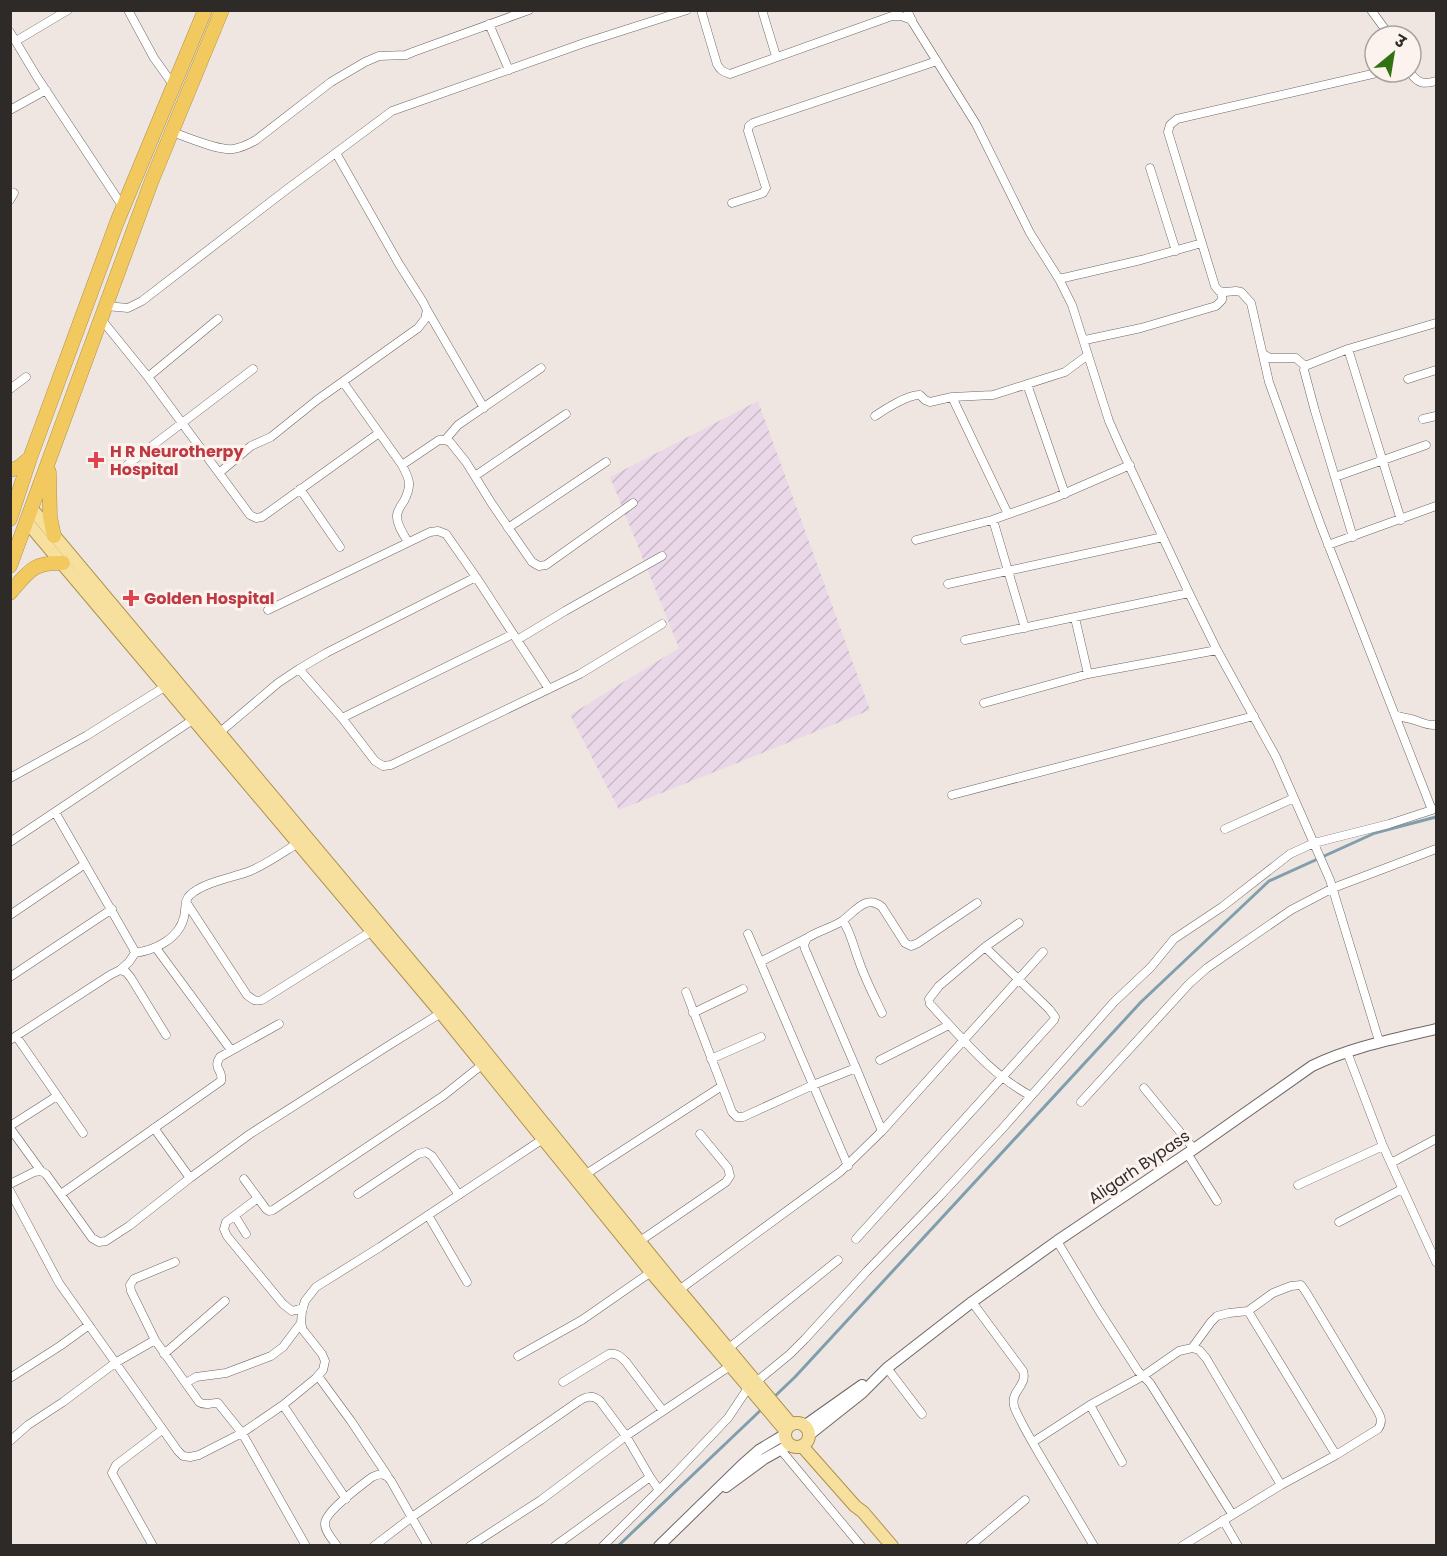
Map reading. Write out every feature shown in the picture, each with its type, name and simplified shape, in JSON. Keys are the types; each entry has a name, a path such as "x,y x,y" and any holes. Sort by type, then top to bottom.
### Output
{"highway":[{"path":"29,516 13,502 123,207 206,10"},
{"path":"10,566 152,180 222,10"},
{"path":"10,470 18,468 30,458"},
{"path":"51,458 50,509 54,536"},
{"path":"10,593 34,567 63,563"}],"main road":[{"path":"29,516 54,536 455,1014 730,1366 756,1389"},
{"path":"29,516 63,563 441,1013 543,1139 640,1241 656,1269 679,1290 729,1348 794,1448 806,1437"},
{"name":"Aligarh Bypass","path":"806,1437 870,1379 884,1371 972,1302 1312,1066 1329,1057 1379,1041 1437,1029"},
{"path":"659,1545 759,1450 799,1423 806,1437 855,1506 892,1545"}],"street":[{"path":"16,41 68,10"},
{"path":"128,10 153,58 174,86"},
{"path":"172,132 224,149 242,147 256,140 331,82 375,57 406,55 529,10"},
{"path":"700,10 717,64 720,69 730,74 892,16 912,20"},
{"path":"762,10 776,56"},
{"path":"907,10 976,124 1030,233 1059,279 1072,305 1109,421 1217,650 1276,757 1331,884 1379,1041"},
{"path":"1371,10 1381,24"},
{"path":"379,433 261,517 256,518 246,510 103,312 128,308 142,301 392,111 584,43 685,11"},
{"path":"489,24 509,70"},
{"path":"10,32 123,207"},
{"path":"732,203 763,193 766,188 748,131 749,126 753,123 937,61"},
{"path":"603,1545 805,1339 940,1196 1114,1002 1151,967 1174,939 1222,907 1290,854 1434,810 1328,545 1269,382 1251,303 1241,292 1222,292 1215,286 1168,132 1170,125 1177,119 1363,76"},
{"path":"10,110 46,90"},
{"path":"336,153 484,408"},
{"path":"1150,168 1176,250"},
{"path":"1059,279 1202,243"},
{"path":"1085,340 1141,328 1216,306 1222,300 1222,292"},
{"path":"219,473 251,446 271,437 317,399 418,328 425,319 427,310"},
{"path":"148,377 218,319"},
{"path":"1305,366 1348,349 1437,323"},
{"path":"1348,349 1401,520"},
{"path":"1263,354 1270,358 1296,358 1305,366"},
{"path":"875,416 914,395 920,395 924,400 930,402 952,397 993,395 1070,370 1088,356"},
{"path":"1305,366 1312,401 1353,537"},
{"path":"445,440 458,425 541,368"},
{"path":"128,465 253,369"},
{"path":"1408,379 1437,370"},
{"path":"10,389 26,377"},
{"path":"343,382 408,476 409,491 397,516 408,542"},
{"path":"1027,384 1065,494"},
{"path":"952,397 1008,514"},
{"path":"475,476 566,414"},
{"path":"1423,419 1437,416"},
{"path":"402,465 439,440 450,442 466,462 532,562 539,566 546,565 633,503"},
{"path":"1335,477 1426,445"},
{"path":"508,528 606,462"},
{"path":"916,540 993,520 1065,494 1130,465"},
{"path":"300,489 340,548"},
{"path":"1328,545 1437,506"},
{"path":"993,520 1025,628"},
{"path":"268,610 408,542 430,532 438,531 446,534 549,689"},
{"path":"948,584 1163,537"},
{"path":"342,718 515,637 662,556"},
{"path":"219,733 278,683 299,669 476,577"},
{"path":"965,640 1189,593"},
{"path":"1075,618 1088,674"},
{"path":"299,669 342,718 375,761 383,766 391,765 591,668 662,624"},
{"path":"984,703 1088,674 1217,650"},
{"path":"10,778 86,736 166,686"},
{"path":"1395,715 1426,725 1437,725"},
{"path":"952,795 1254,716"},
{"path":"10,842 194,719"},
{"path":"1225,829 1294,798"},
{"path":"55,813 112,909 135,953"},
{"path":"82,1133 13,1038 120,970 135,953 156,948 173,935 182,924 186,902 190,895 214,882 261,866 298,843"},
{"path":"1081,1102 1189,984 1208,968 1331,884 1437,849"},
{"path":"10,915 85,864"},
{"path":"186,902 247,995 258,1001 372,931"},
{"path":"760,962 843,921 862,904 871,902 882,907 905,943 911,946 977,903"},
{"path":"10,977 112,909"},
{"path":"843,921 882,1013"},
{"path":"1019,923 985,947 939,986 929,999 930,1004 963,1040 1002,1077 1031,1096"},
{"path":"748,934 848,1166"},
{"path":"807,938 804,945 805,950 882,1131"},
{"path":"856,1239 1055,1017 985,947"},
{"path":"156,948 231,1050"},
{"path":"679,1290 848,1166 1043,952"},
{"path":"120,970 126,972 166,1035"},
{"path":"693,1013 743,989"},
{"path":"686,993 732,1112 737,1117 744,1117 856,1068"},
{"path":"57,1096 10,1127 92,1238 99,1242 106,1241 250,1134 441,1013"},
{"path":"61,1194 221,1081 222,1076 217,1067 220,1057 279,1024"},
{"path":"880,1060 949,1025"},
{"path":"711,1059 761,1037"},
{"path":"1347,1052 1383,1146 1437,1262"},
{"path":"244,1179 266,1209 273,1210 443,1096 483,1064"},
{"path":"581,1177 722,1086"},
{"path":"1144,1088 1190,1151 1217,1201"},
{"path":"154,1128 190,1178"},
{"path":"640,1241 726,1182 730,1176 728,1168 700,1134"},
{"path":"10,1191 59,1283 178,1452 190,1457 199,1455 242,1433 282,1405 323,1370 325,1361 322,1354 303,1330 301,1323 305,1301 316,1287 543,1139"},
{"path":"1391,1163 1437,1139"},
{"path":"1298,1185 1383,1146"},
{"path":"358,1194 418,1154 426,1152 432,1156 459,1195"},
{"path":"10,1184 41,1171"},
{"path":"1339,1222 1402,1189"},
{"path":"258,1198 226,1222 224,1226 227,1236 288,1309 292,1311 303,1308"},
{"path":"428,1215 467,1282"},
{"path":"235,1216 246,1234"},
{"path":"1057,1242 1138,1371 1150,1383 1232,1515"},
{"path":"729,1348 838,1260"},
{"path":"175,1262 134,1279 130,1285 131,1291 155,1340 199,1402 207,1405 219,1403 242,1433 306,1545"},
{"path":"518,1356 582,1320 656,1269"},
{"path":"1182,1545 1281,1485 1336,1455 1378,1429 1381,1424 1380,1417 1301,1286 1291,1286 1269,1295 1248,1311 1229,1312 1217,1316 1192,1348"},
{"path":"164,1354 225,1301"},
{"path":"972,1302 1023,1371 1023,1383 1012,1400 1015,1408 1094,1545"},
{"path":"1248,1311 1336,1455"},
{"path":"186,1383 201,1376 226,1373 278,1352 301,1323"},
{"path":"10,1378 88,1325"},
{"path":"10,1441 28,1425 116,1363 155,1340"},
{"path":"1033,1442 1090,1405 1143,1376 1179,1351 1192,1348 1199,1350 1206,1358 1281,1485"},
{"path":"562,1382 614,1353 626,1362 663,1411"},
{"path":"470,1545 541,1500 626,1436 730,1366"},
{"path":"884,1371 922,1414"},
{"path":"318,1376 397,1489 428,1545"},
{"path":"374,1545 585,1397 590,1396 600,1401 626,1436 659,1490"},
{"path":"282,1405 346,1499"},
{"path":"1090,1405 1122,1462"},
{"path":"153,1545 112,1473 116,1466 162,1430"},
{"path":"785,1432 861,1545"},
{"path":"337,1545 327,1531 325,1523 329,1515 372,1477 377,1474 387,1476"},
{"path":"555,1545 650,1477"},
{"path":"970,1545 1025,1500"},
{"path":"1223,1520 1238,1545"}],"shaded area":[{"path":"758,401 870,710 619,810 570,715 679,648 610,477"}],"waterway":[{"path":"774,1397 1141,1002 1269,881 1375,833 1436,817"},
{"path":"618,1546 763,1408"}],"place":[{"name":"H R Neurotherpy Hospital","path":"96,460"},
{"name":"Golden Hospital","path":"131,598"}]}
